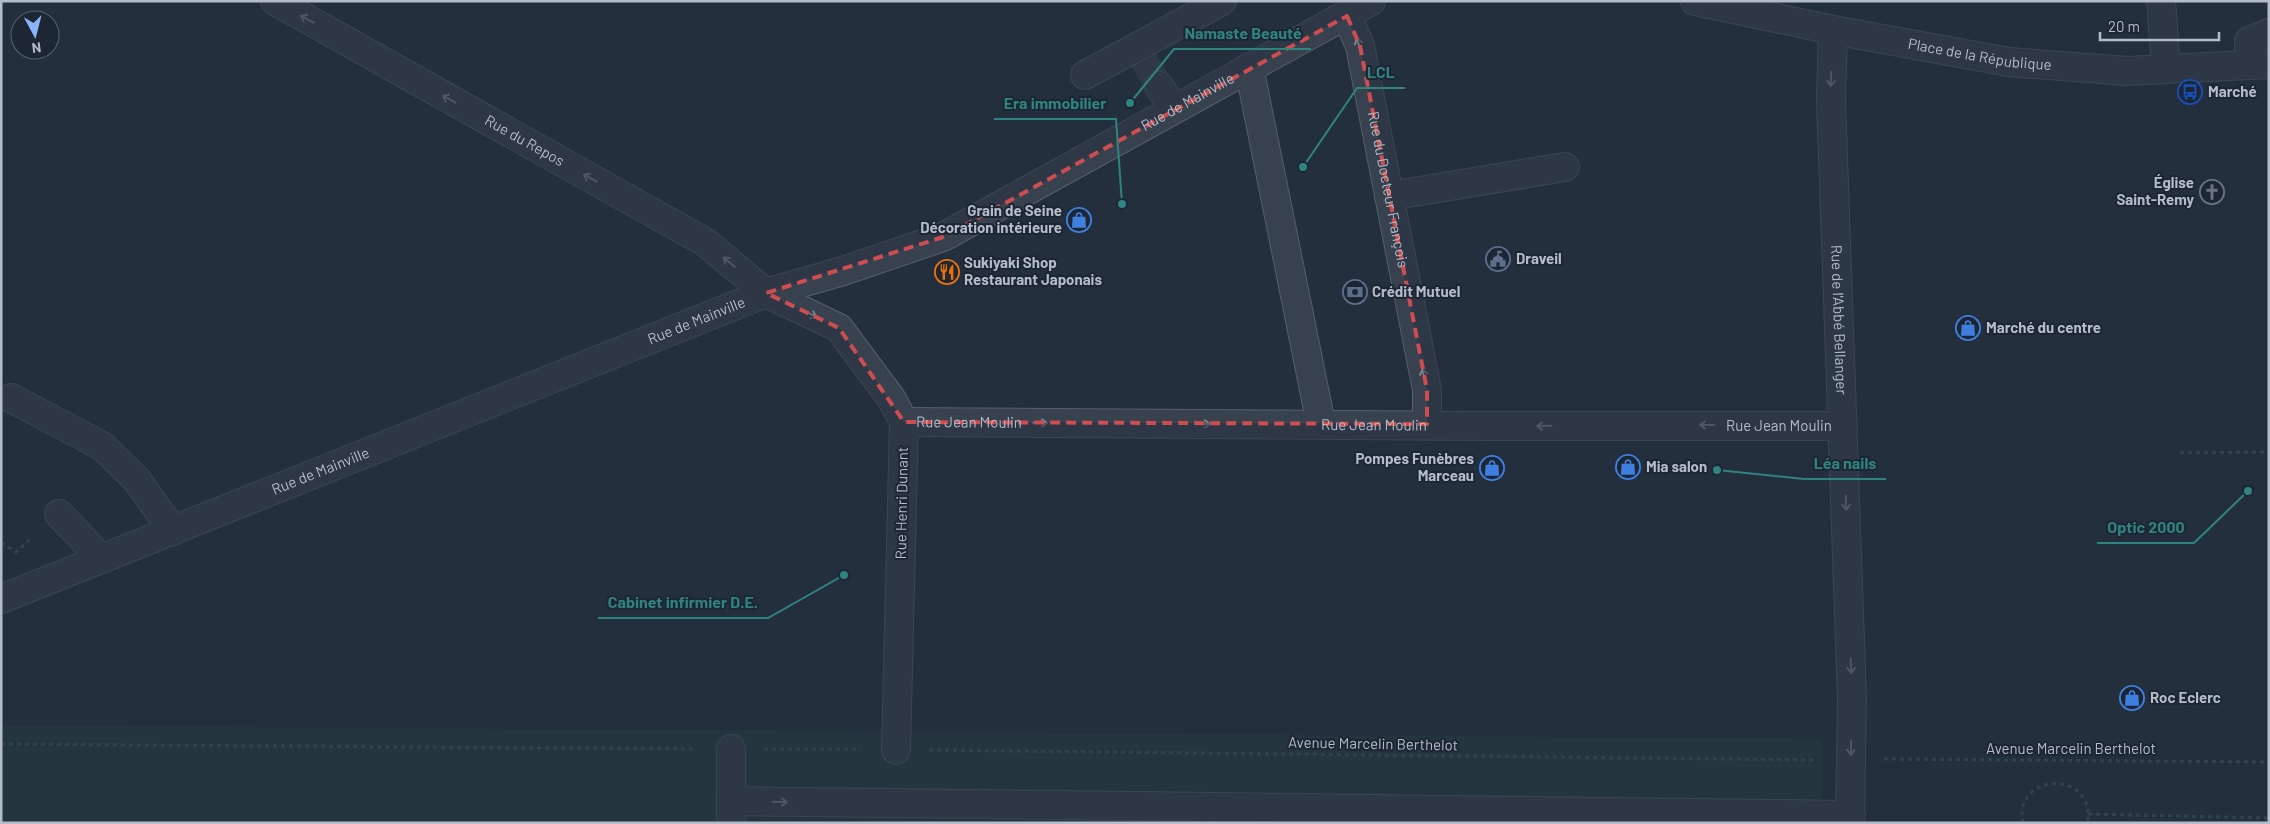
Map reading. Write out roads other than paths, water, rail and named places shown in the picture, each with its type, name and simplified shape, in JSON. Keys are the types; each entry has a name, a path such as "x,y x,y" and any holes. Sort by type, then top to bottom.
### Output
{"street":[{"name":"Rue du Repos","path":"275,1 705,242 766,293"},
{"path":"1085,75 1139,51 1222,1"},
{"name":"Rue de Mainville","path":"1,599 766,293 843,271 943,237 1166,97 1249,67 1347,16 1370,1"},
{"name":"Place de la République","path":"1695,1 1833,30 2009,62 2127,71 2259,64"},
{"path":"2161,1 2166,69"},
{"name":"Rue du Docteur François","path":"1347,16 1360,46 1427,390 1427,424"},
{"name":"Rue de l'Abbé Bellanger","path":"1833,30 1830,100 1852,700 1850,819"},
{"path":"2259,64 2249,42 2269,33"},
{"path":"1249,67 1321,424"},
{"path":"1389,196 1565,167"},
{"name":"Rue Henri Dunant","path":"766,293 839,328 891,398 904,422 896,750"},
{"path":"11,398 102,446 138,480 173,531"},
{"name":"Rue Jean Moulin","path":"904,422 1427,424 1487,426 1843,426"},
{"path":"59,514 102,559"},
{"path":"731,749 731,812 904,813 942,805 1850,819"}],"tunnel":[{"path":"1141,55 1159,86"}],"place":[{"name":"Marché","path":"2190,92"},
{"name":"Namaste Beauté","path":"1130,103"},
{"name":"LCL","path":"1303,167"},
{"name":"Église Saint-Remy","path":"2212,192"},
{"name":"Era immobilier","path":"1122,204"},
{"name":"Grain de Seine Décoration intérieure","path":"1079,220"},
{"name":"Draveil","path":"1498,259"},
{"name":"Sukiyaki Shop Restaurant Japonais","path":"947,272"},
{"name":"Crédit Mutuel","path":"1355,292"},
{"name":"Marché du centre","path":"1968,328"},
{"name":"Mia salon","path":"1628,467"},
{"name":"Pompes Funèbres Marceau","path":"1492,468"},
{"name":"Léa nails","path":"1717,470"},
{"name":"Optic 2000","path":"2248,491"},
{"name":"Cabinet infirmier D.E.","path":"844,575"},
{"name":"Roc Eclerc","path":"2132,698"}]}
